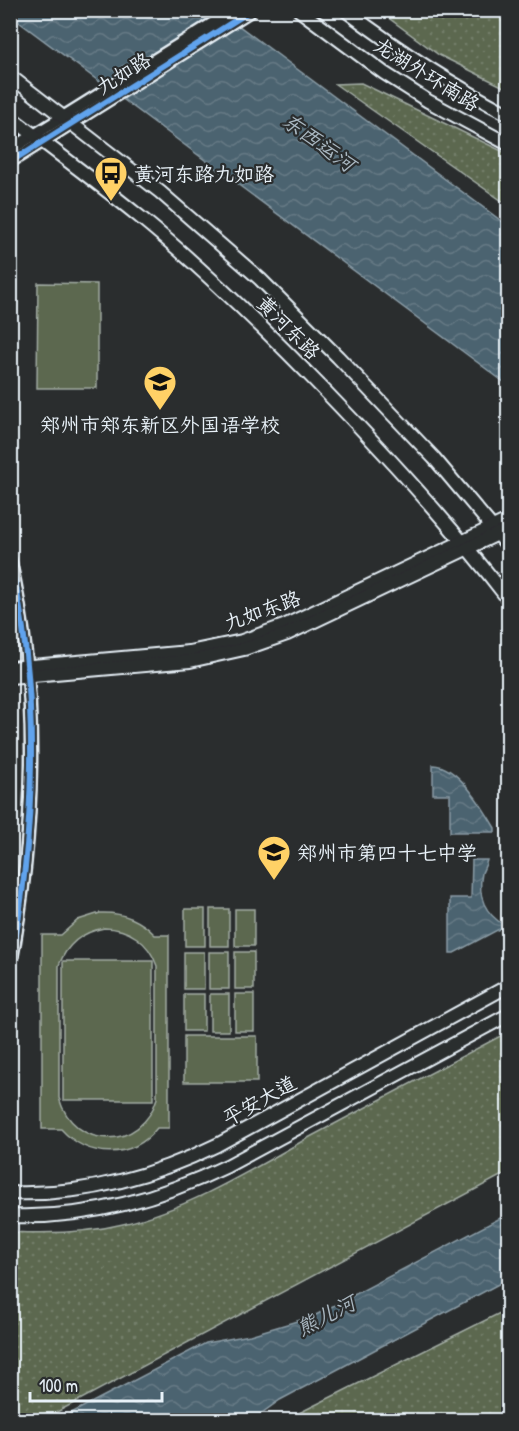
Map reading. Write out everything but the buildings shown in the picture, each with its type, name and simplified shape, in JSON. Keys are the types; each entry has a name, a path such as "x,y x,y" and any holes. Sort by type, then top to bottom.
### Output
{"main road":[{"name":"龙湖外环南路","path":"299,10 384,73 428,101 508,144"},
{"name":"龙湖外环南路","path":"345,10 399,51 442,78 508,114"},
{"name":"黄河东路","path":"10,76 160,192 260,279 381,402 500,530 508,546"},
{"name":"黄河东路","path":"10,117 140,217 237,303 358,424 466,545 508,599"},
{"name":"九如东路","path":"10,676 26,671 189,652 242,641 284,626 500,530 508,520"},
{"name":"九如东路","path":"10,668 26,671"},
{"name":"平安大道","path":"10,1193 86,1190 177,1164 217,1145 508,986"},
{"path":"10,1216 57,1216 90,1212 159,1195 185,1185 227,1166 508,1015"}],"street":[{"name":"九如路","path":"101,100 234,10"},
{"name":"九如路","path":"10,162 39,139 101,100 252,11"},
{"name":"九如路","path":"10,150 39,139"},
{"path":"10,559 19,602 30,729 30,819 25,879 10,969"}],"green space":[{"path":"379,11 508,11 508,89 439,55"},
{"path":"361,83 508,154 508,205 335,84"},
{"path":"38,283 97,284 97,388 37,388"},
{"path":"185,909 205,909 205,946 185,946"},
{"path":"210,909 229,909 229,946 210,946"},
{"path":"235,909 254,909 254,946 235,946"},
{"path":"100,913 124,915 137,921 155,935 169,935 169,1128 157,1128 135,1146 123,1150 110,1152 97,1150 72,1139 61,1129 42,1129 42,935 61,935 78,920","holes":["113,929 130,934 143,943 157,966 157,1098 149,1115 137,1128 123,1135 108,1138 93,1135 79,1128 67,1115 59,1098 59,965 66,951 76,940 96,930"]},
{"path":"184,952 204,952 204,989 184,989"},
{"path":"209,952 229,952 229,989 209,989"},
{"path":"235,952 254,952 254,989 235,989"},
{"path":"63,961 153,961 153,1100 63,1100"},
{"path":"184,994 204,994 204,1031 184,1031"},
{"path":"210,994 229,994 229,1031 210,1031"},
{"path":"235,994 254,994 254,1031 235,1031"},
{"path":"508,1032 508,1172 42,1420 11,1420 11,1232 53,1233 95,1229 123,1224 171,1209 242,1175"},
{"path":"184,1036 257,1036 257,1082 184,1082"},
{"path":"508,1309 508,1420 285,1420"}],"water":[{"name":"东西运河","path":"11,10 219,11 508,226 508,385 11,16"},
{"path":"433,765 452,772 461,780 484,810 495,832 450,832 450,794 433,794"},
{"path":"472,860 487,860 482,873 482,897 492,916 505,926 450,953 450,898 471,898"},
{"name":"熊儿河","path":"508,1214 508,1279 280,1400 252,1420 58,1420 206,1343 250,1335 314,1316"}],"cycle path":[{"path":"10,162 252,10"},
{"path":"10,559 27,660 31,764 25,868 10,969"}],"place":[{"name":"黄河东路九如路","path":"111,202"},
{"name":"郑州市郑东新区外国语学校","path":"160,411"},
{"name":"郑州市第四十七中学","path":"274,881"}]}
